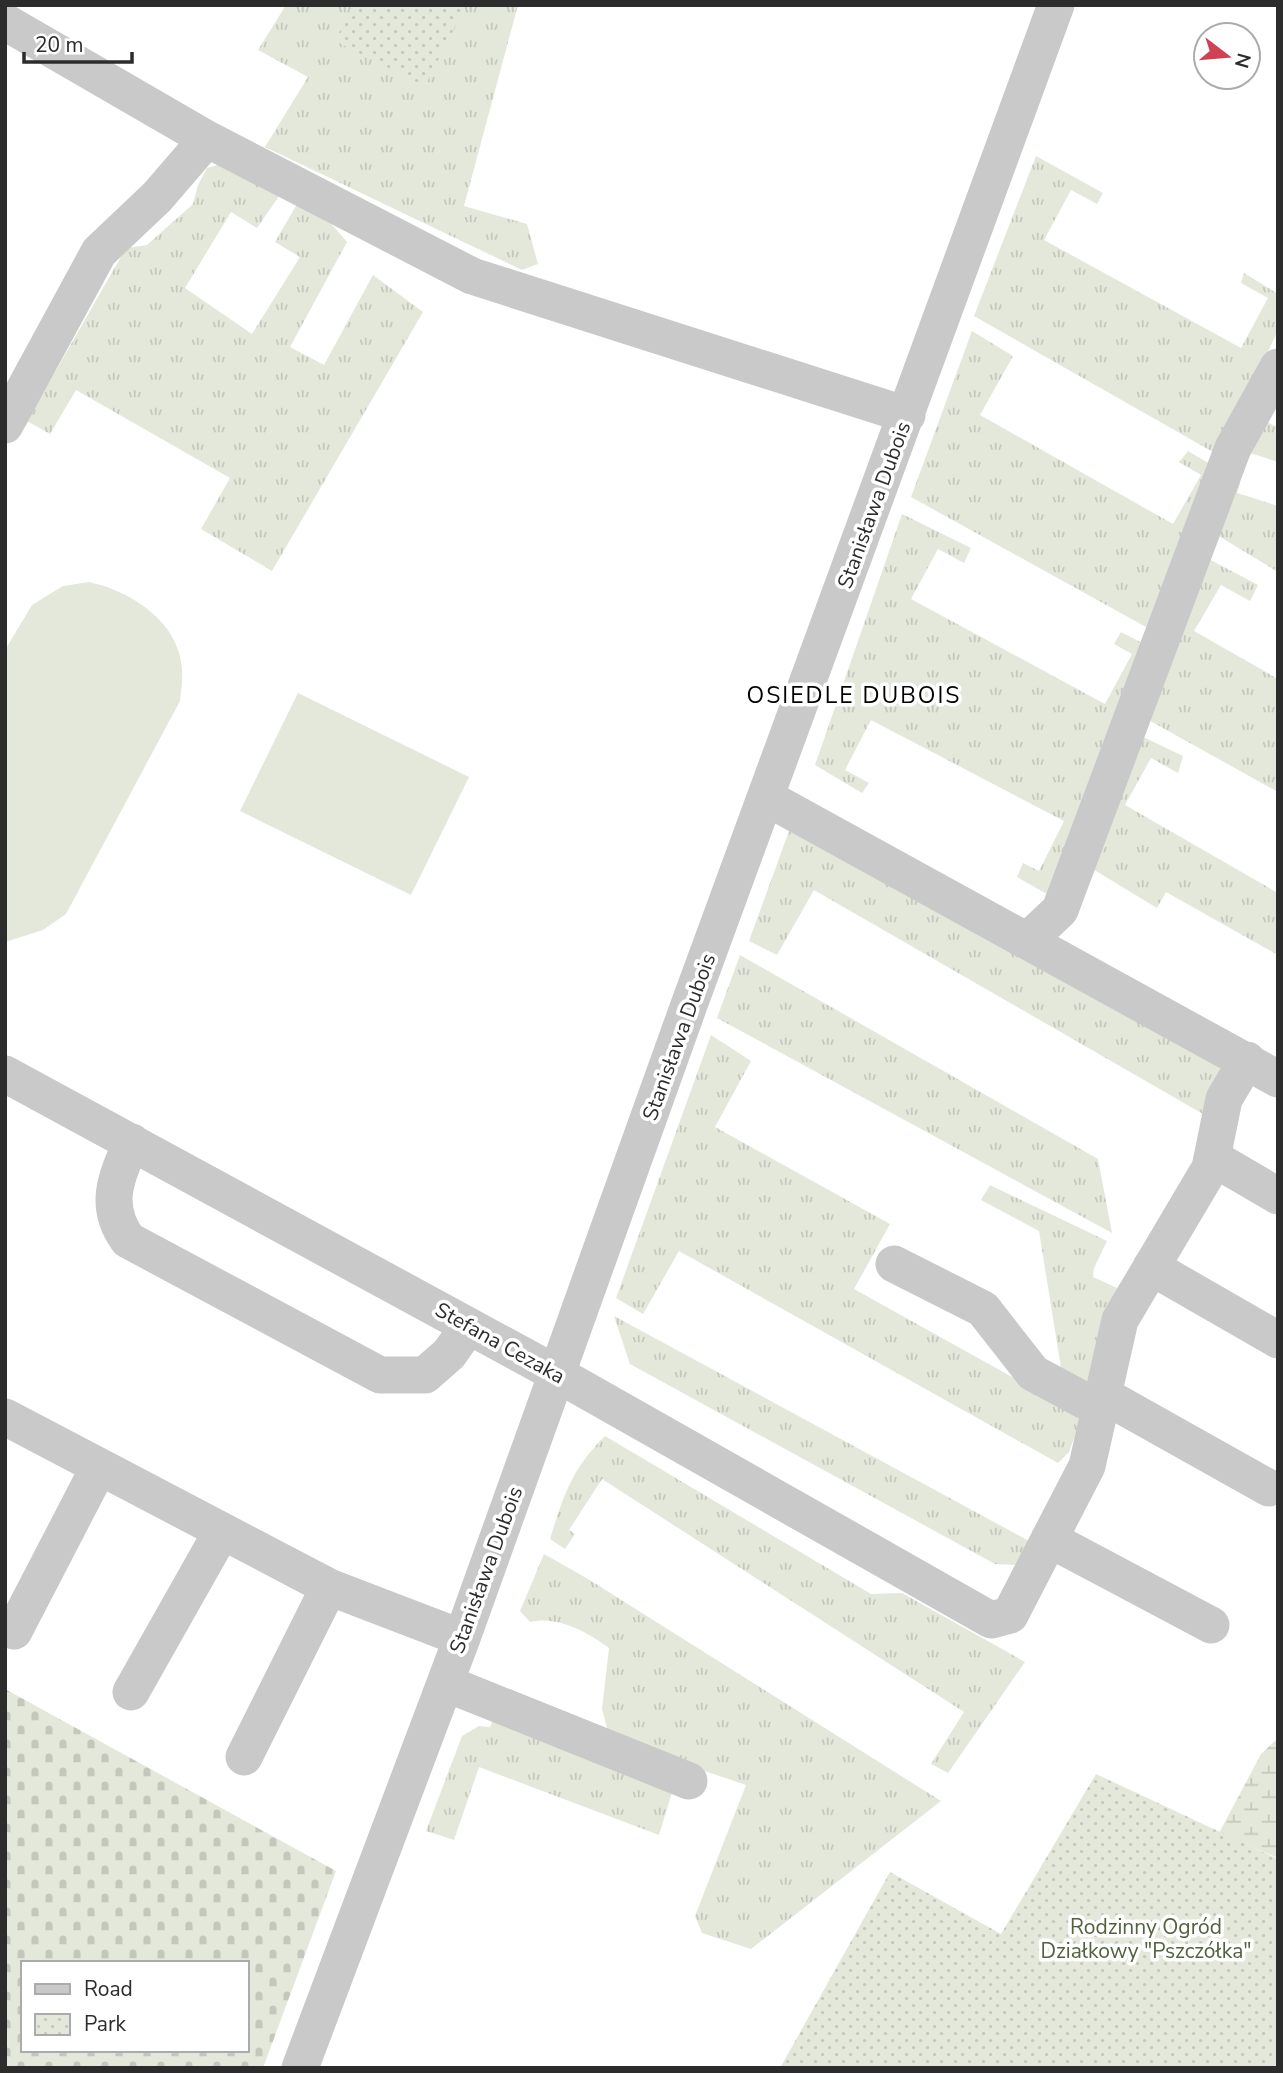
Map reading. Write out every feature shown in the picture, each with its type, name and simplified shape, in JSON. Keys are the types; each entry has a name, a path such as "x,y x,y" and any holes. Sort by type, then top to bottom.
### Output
{"street":[{"name":"Stanisława Dubois","path":"300,2068 462,1638 1056,5"},
{"path":"5,22 207,139 472,276 907,415"},
{"path":"5,425 99,252 157,197 207,139"},
{"path":"1028,940 1060,909 1233,448 1278,368"},
{"path":"767,799 1262,1070 1224,1100 1213,1158 1120,1320 1087,1466 1049,1539 1210,1625"},
{"name":"Stefana Cezaka","path":"5,1074 557,1374 991,1620 1010,1615 1049,1539"},
{"path":"132,1142 117,1175 113,1201 116,1224 128,1240 380,1375 425,1375 449,1354 469,1326"},
{"path":"1213,1158 1278,1196"},
{"path":"894,1264 983,1309 1033,1373 1102,1402 1269,1488"},
{"path":"1151,1267 1278,1340"},
{"path":"5,1417 329,1587 462,1638"},
{"path":"14,1630 99,1467"},
{"path":"131,1692 222,1531"},
{"path":"244,1757 329,1587"},
{"path":"445,1684 689,1781"}],"green space":[{"path":"286,5 518,5 464,206 527,224 538,264 522,270 265,147 308,77 258,50"},
{"path":"353,5 466,5 425,86 335,41"},
{"path":"1036,156 1103,193 1097,204 1071,190 1044,240 1241,348 1268,298 1241,283 1244,273 1278,294 1278,330 1220,456 974,316"},
{"path":"232,161 284,189 257,228 231,212 185,288 252,334 300,257 275,242 300,199 320,211 347,242 290,347 324,365 373,275 423,312 272,571 201,529 230,478 76,390 50,434 27,421 126,248 147,245 193,204 198,185 207,168"},
{"path":"972,331 1013,356 980,415 1173,524 1201,475 1179,462 1188,451 1217,468 1155,632 911,497"},
{"path":"1259,419 1278,427 1278,462 1250,453"},
{"path":"1233,479 1240,483 1237,493 1278,506 1278,572 1207,529"},
{"path":"902,514 971,548 964,563 938,549 911,599 1105,704 1132,654 1114,644 1121,632 1150,647 1052,897 1017,877 1023,863 1039,871 1064,821 871,720 845,770 869,783 862,793 815,765"},
{"path":"1205,557 1258,585 1250,601 1221,585 1194,631 1278,679 1278,792 1143,717"},
{"path":"89,582 105,586 136,601 150,611 172,636 179,652 182,673 180,701 66,914 43,930 5,942 5,650 32,605 63,586"},
{"path":"298,693 469,777 411,895 240,811"},
{"path":"1137,734 1183,756 1178,773 1151,758 1125,805 1278,893 1278,955 1166,892 1157,908 1086,865"},
{"path":"789,831 1220,1061 1219,1099 1210,1118 814,890 777,955 749,941"},
{"path":"740,955 1098,1159 1112,1233 717,1018"},
{"path":"711,1035 751,1061 715,1127 890,1224 854,1289 1075,1412 1080,1422 1069,1452 1058,1463 679,1251 643,1314 616,1298"},
{"path":"990,1185 1107,1241 1094,1268 1093,1277 1117,1288 1089,1386 1062,1374 1039,1231 981,1200"},
{"path":"614,1316 1029,1541 1016,1565 995,1564 630,1364"},
{"path":"605,1436 871,1594 902,1593 1025,1662 948,1773 931,1764 964,1712 602,1479 569,1530 575,1534 565,1549 550,1539 570,1484 584,1460"},
{"path":"544,1554 941,1801 751,1949 702,1933 695,1916 746,1785 610,1739 602,1709 609,1648 572,1626 551,1621 530,1622 520,1611"},
{"path":"5,1689 336,1871 263,2068 5,2068"},
{"path":"496,1713 675,1783 659,1835 479,1767 454,1840 426,1831 462,1736 479,1726 490,1727"},
{"path":"1278,1738 1278,1858 1219,1833 1261,1754"},
{"name":"Rodzinny Ogród Działkowy \"Pszczółka\"","path":"1096,1774 1278,1859 1278,2068 780,2068 890,1872 1001,1934"}],"district":[{"name":"OSIEDLE DUBOIS","path":"854,695"}]}
